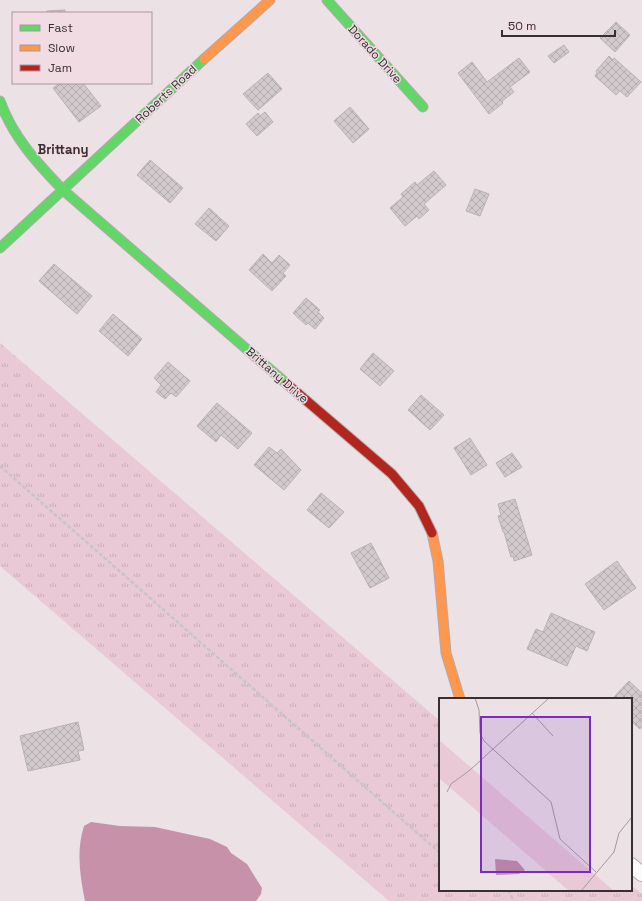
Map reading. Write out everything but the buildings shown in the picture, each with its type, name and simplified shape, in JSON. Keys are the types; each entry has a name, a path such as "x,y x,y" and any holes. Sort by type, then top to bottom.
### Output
{"street":[{"name":"Roberts Road","path":"0,248 226,38 270,0"},
{"name":"Dorado Drive","path":"327,0 423,107"},
{"name":"Brittany Drive","path":"0,101 4,114 19,140 39,166 63,190 392,474 412,496 426,517 432,537 437,561 444,639 451,675 460,698"},
{"path":"632,866 642,874"}],"path":[{"path":"0,466 439,852"},
{"path":"509,891 514,901"}],"green space":[{"path":"0,343 439,720 439,891 632,891 632,886 642,894 642,901 389,901 0,566"}],"shaded area":[{"path":"91,822 120,826 155,827 210,839 227,847 231,853 247,864 262,888 261,894 256,901 85,901 80,873 79,854 84,826"}],"traffic: fast":[{"path":"327,0 423,107"},
{"path":"0,248 204,59"},
{"path":"0,101 5,114 19,138 44,170 63,190 287,384"}],"traffic: slow":[{"path":"204,59 270,0"},
{"path":"432,533 438,561 446,653 460,698"}],"traffic: jam":[{"path":"287,384 392,474 419,506 432,533"}],"district":[{"name":"Brittany","path":"63,149"}]}
